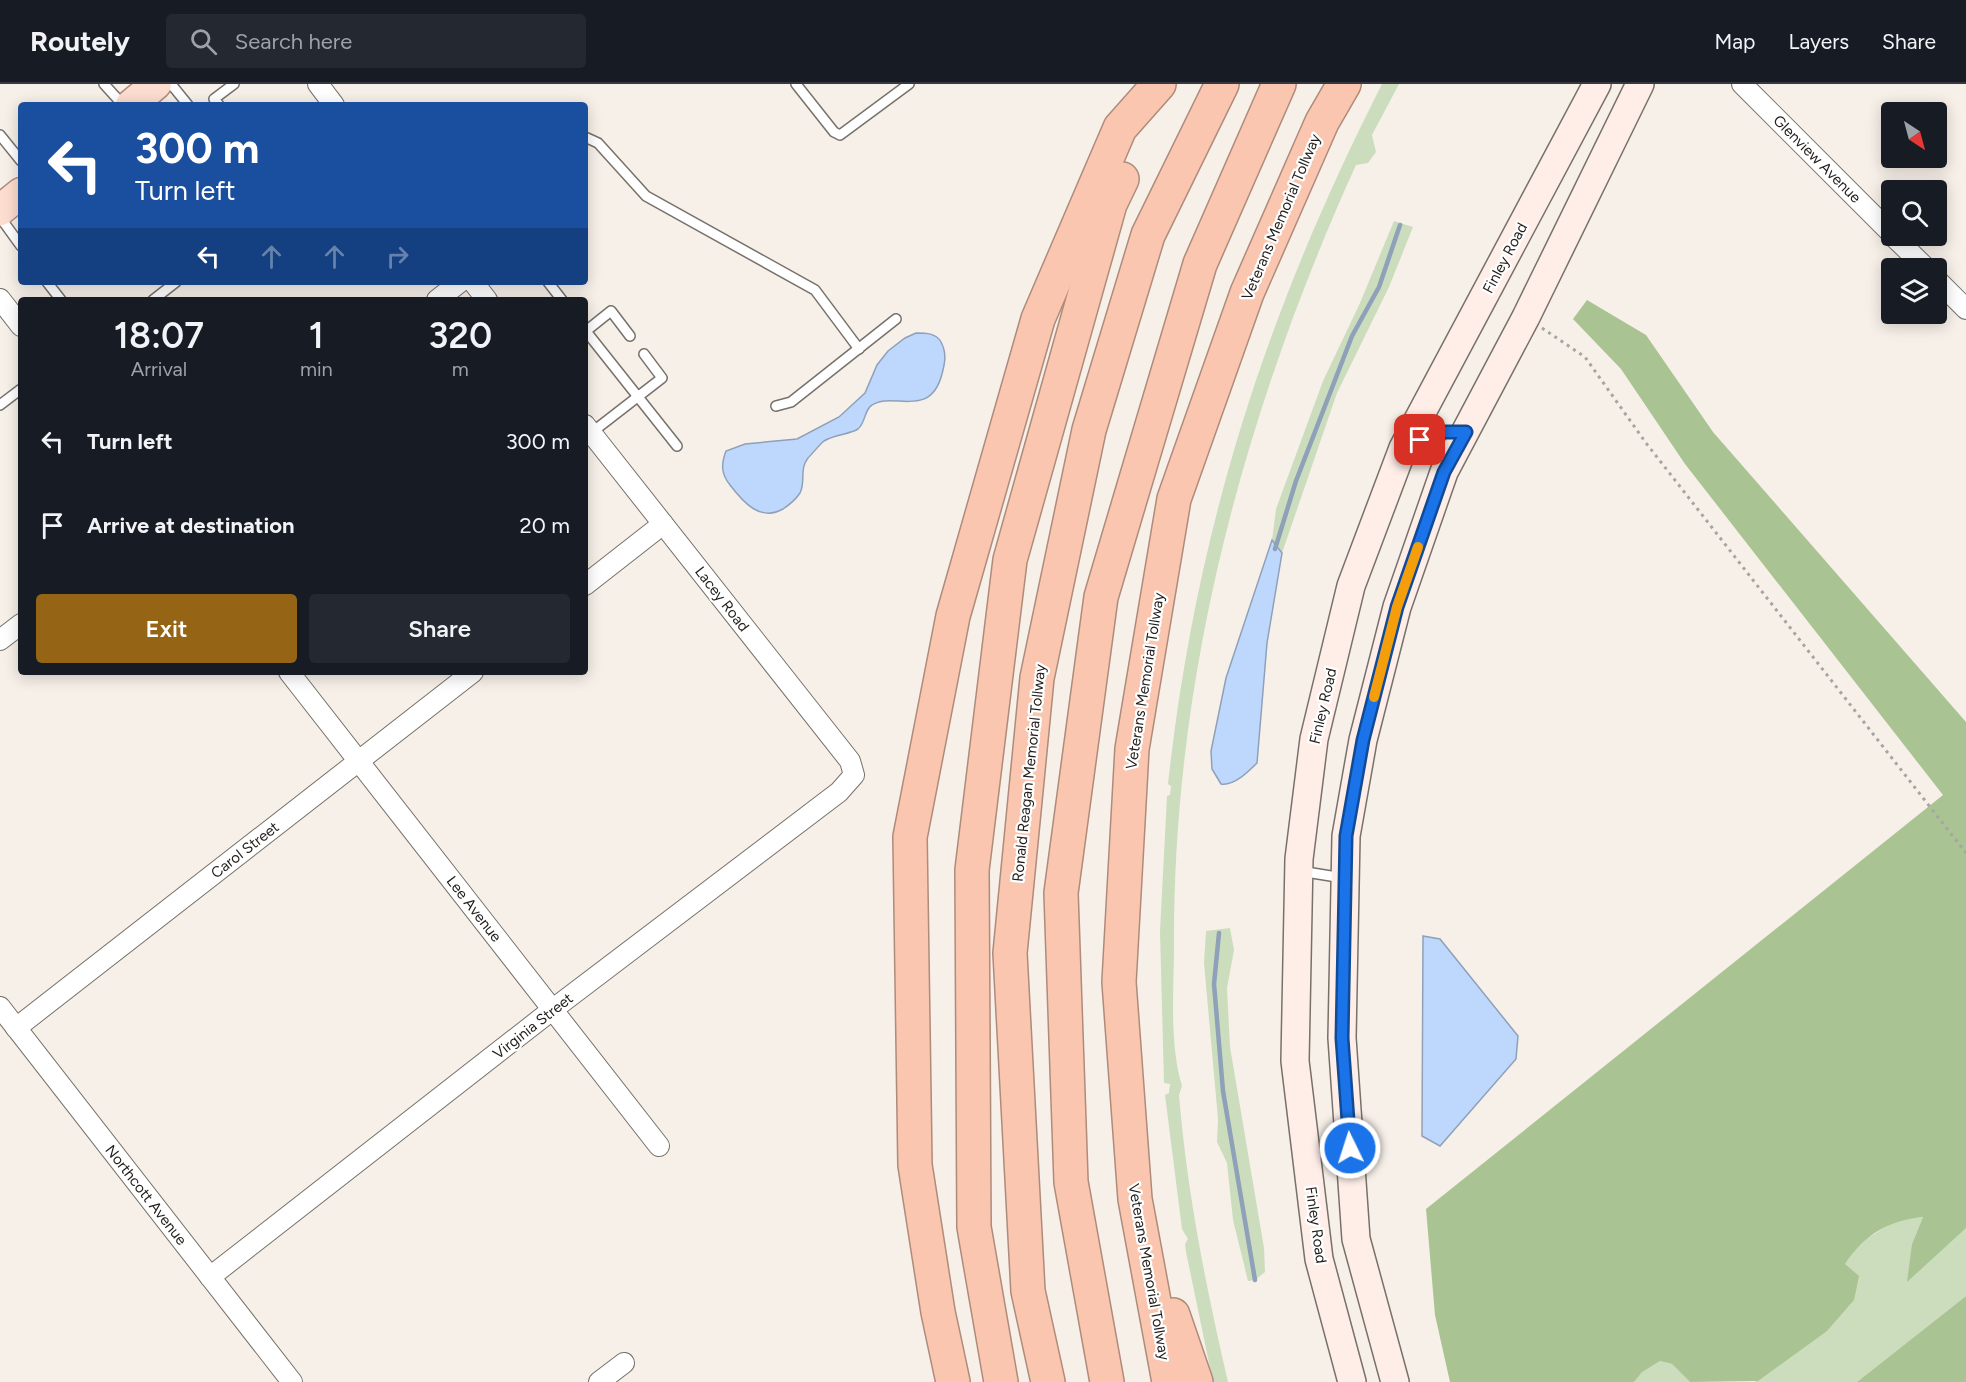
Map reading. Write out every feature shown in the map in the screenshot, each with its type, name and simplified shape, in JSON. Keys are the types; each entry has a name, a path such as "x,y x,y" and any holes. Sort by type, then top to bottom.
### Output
{"highway":[{"path":"952,1382 938,1312 915,1165 910,837 953,616 1038,319 1120,128 1159,84"},
{"path":"1001,1382 974,1227 972,870 1010,560 1110,204 1164,84"},
{"name":"Ronald Reagan Memorial Tollway","path":"1048,1382 1028,1291 1010,953 1037,678 1089,430 1148,235 1222,84"},
{"path":"1107,1382 1071,1182 1061,893 1101,597 1200,264 1279,84"},
{"name":"Veterans Memorial Tollway","path":"1169,1382 1135,1199 1119,982 1132,749 1174,499 1247,293 1322,122 1344,84"},
{"path":"1135,1199 1196,1382"}],"main road":[{"name":"Finley Road","path":"1352,1382 1319,1259 1295,1061 1299,871 1314,739 1349,598 1403,448 1598,84"},
{"path":"1395,1382 1356,1239 1342,1038 1346,836 1363,740 1397,607 1444,472 1526,317 1640,84"},
{"path":"0,210 18,195"}],"street":[{"path":"318,84 332,102"},
{"name":"Glenview Avenue","path":"1742,84 1881,224"},
{"name":"Glenview Avenue","path":"1903,246 1916,258"},
{"path":"441,297 456,285"},
{"path":"475,285 485,297"},
{"path":"1947,290 1966,309"},
{"path":"0,299 18,322"},
{"name":"Lacey Road","path":"588,429 850,761 854,775"},
{"path":"588,583 663,524"},
{"path":"0,640 18,626"},
{"name":"Lee Avenue","path":"291,675 659,1146"},
{"name":"Carol Street","path":"16,1028 469,675"},
{"name":"Virginia Street","path":"210,1277 552,1010 839,792 854,775"},
{"name":"Northcott Avenue","path":"0,1007 292,1382"},
{"path":"599,1382 624,1363"}],"lane":[{"path":"104,84 137,100"},
{"path":"171,84 186,102"},
{"path":"216,102 214,99 234,84"},
{"path":"796,84 834,132 840,135 909,84"},
{"path":"0,135 18,158"},
{"path":"588,138 598,143 646,196 814,291 859,349"},
{"path":"0,217 18,242"},
{"path":"49,285 59,297"},
{"path":"157,297 172,285"},
{"path":"550,285 560,297"},
{"path":"588,328 611,311 630,336"},
{"path":"776,406 791,402 897,319"},
{"path":"588,334 677,446"},
{"path":"588,429 639,397 662,378 644,354"},
{"path":"0,405 18,390"},
{"path":"1403,448 1437,432 1466,432"},
{"path":"1299,871 1345,878"}],"path":[{"path":"1526,317 1585,357 1598,372 1646,443 1966,853"}],"green space":[{"path":"1382,84 1399,84 1372,135 1376,152 1368,163 1356,165 1316,258 1249,448 1223,545 1202,643 1186,743 1177,843 1174,1034 1182,1086 1179,1095 1182,1131 1192,1203 1228,1382 1213,1382 1186,1252 1185,1244 1188,1239 1182,1229 1165,1095 1169,1093 1170,1084 1164,1083 1160,931 1167,796 1170,795 1171,786 1168,784 1180,690 1217,511 1242,424 1271,338 1304,254 1341,169"},
{"path":"1394,221 1413,227 1389,287 1337,393 1282,553 1272,540 1276,509 1323,381 1360,303"},
{"path":"1587,300 1646,335 1713,432 1966,722 1966,1228 1907,1282 1912,1244 1923,1217 1888,1226 1869,1237 1845,1264 1859,1276 1854,1300 1827,1331 1758,1381 1690,1382 1672,1364 1660,1361 1642,1372 1634,1382 1450,1382 1435,1315 1426,1209 1943,795 1685,464 1621,369 1573,319"},
{"path":"1230,928 1234,950 1227,988 1230,1047 1264,1248 1265,1272 1255,1280 1248,1281 1233,1220 1227,1163 1217,1142 1218,1119 1204,963 1206,931"},
{"path":"1923,1217 1912,1244 1952,1238 1966,1228 1966,1296 1857,1382 1755,1382 1857,1245 1896,1220"},
{"path":"1966,1296 1966,1382 1857,1382"},
{"path":"1660,1361 1672,1364 1690,1382 1634,1382 1642,1371"}],"water":[{"path":"916,333 934,335 941,342 945,354 942,374 936,388 929,396 910,402 890,401 872,405 858,429 824,441 805,462 800,493 783,509 775,512 760,512 741,498 723,473 726,451 745,444 797,439 839,417 865,393 877,365 888,351"},
{"path":"1272,540 1282,553 1267,643 1257,763 1236,781 1221,784 1212,769 1211,751 1226,678"},
{"path":"1423,936 1440,939 1518,1036 1516,1059 1440,1146 1422,1136"}],"waterway":[{"path":"1275,549 1296,481 1352,336 1379,287 1400,225"},
{"path":"1219,933 1214,984 1223,1091 1255,1280"}],"slow traffic":[{"path":"1374,697 1397,607 1418,547"}],"route":[{"path":"1350,1148 1342,1038 1346,836 1363,740 1397,607 1444,472 1466,432 1437,432 1420,440"}]}
